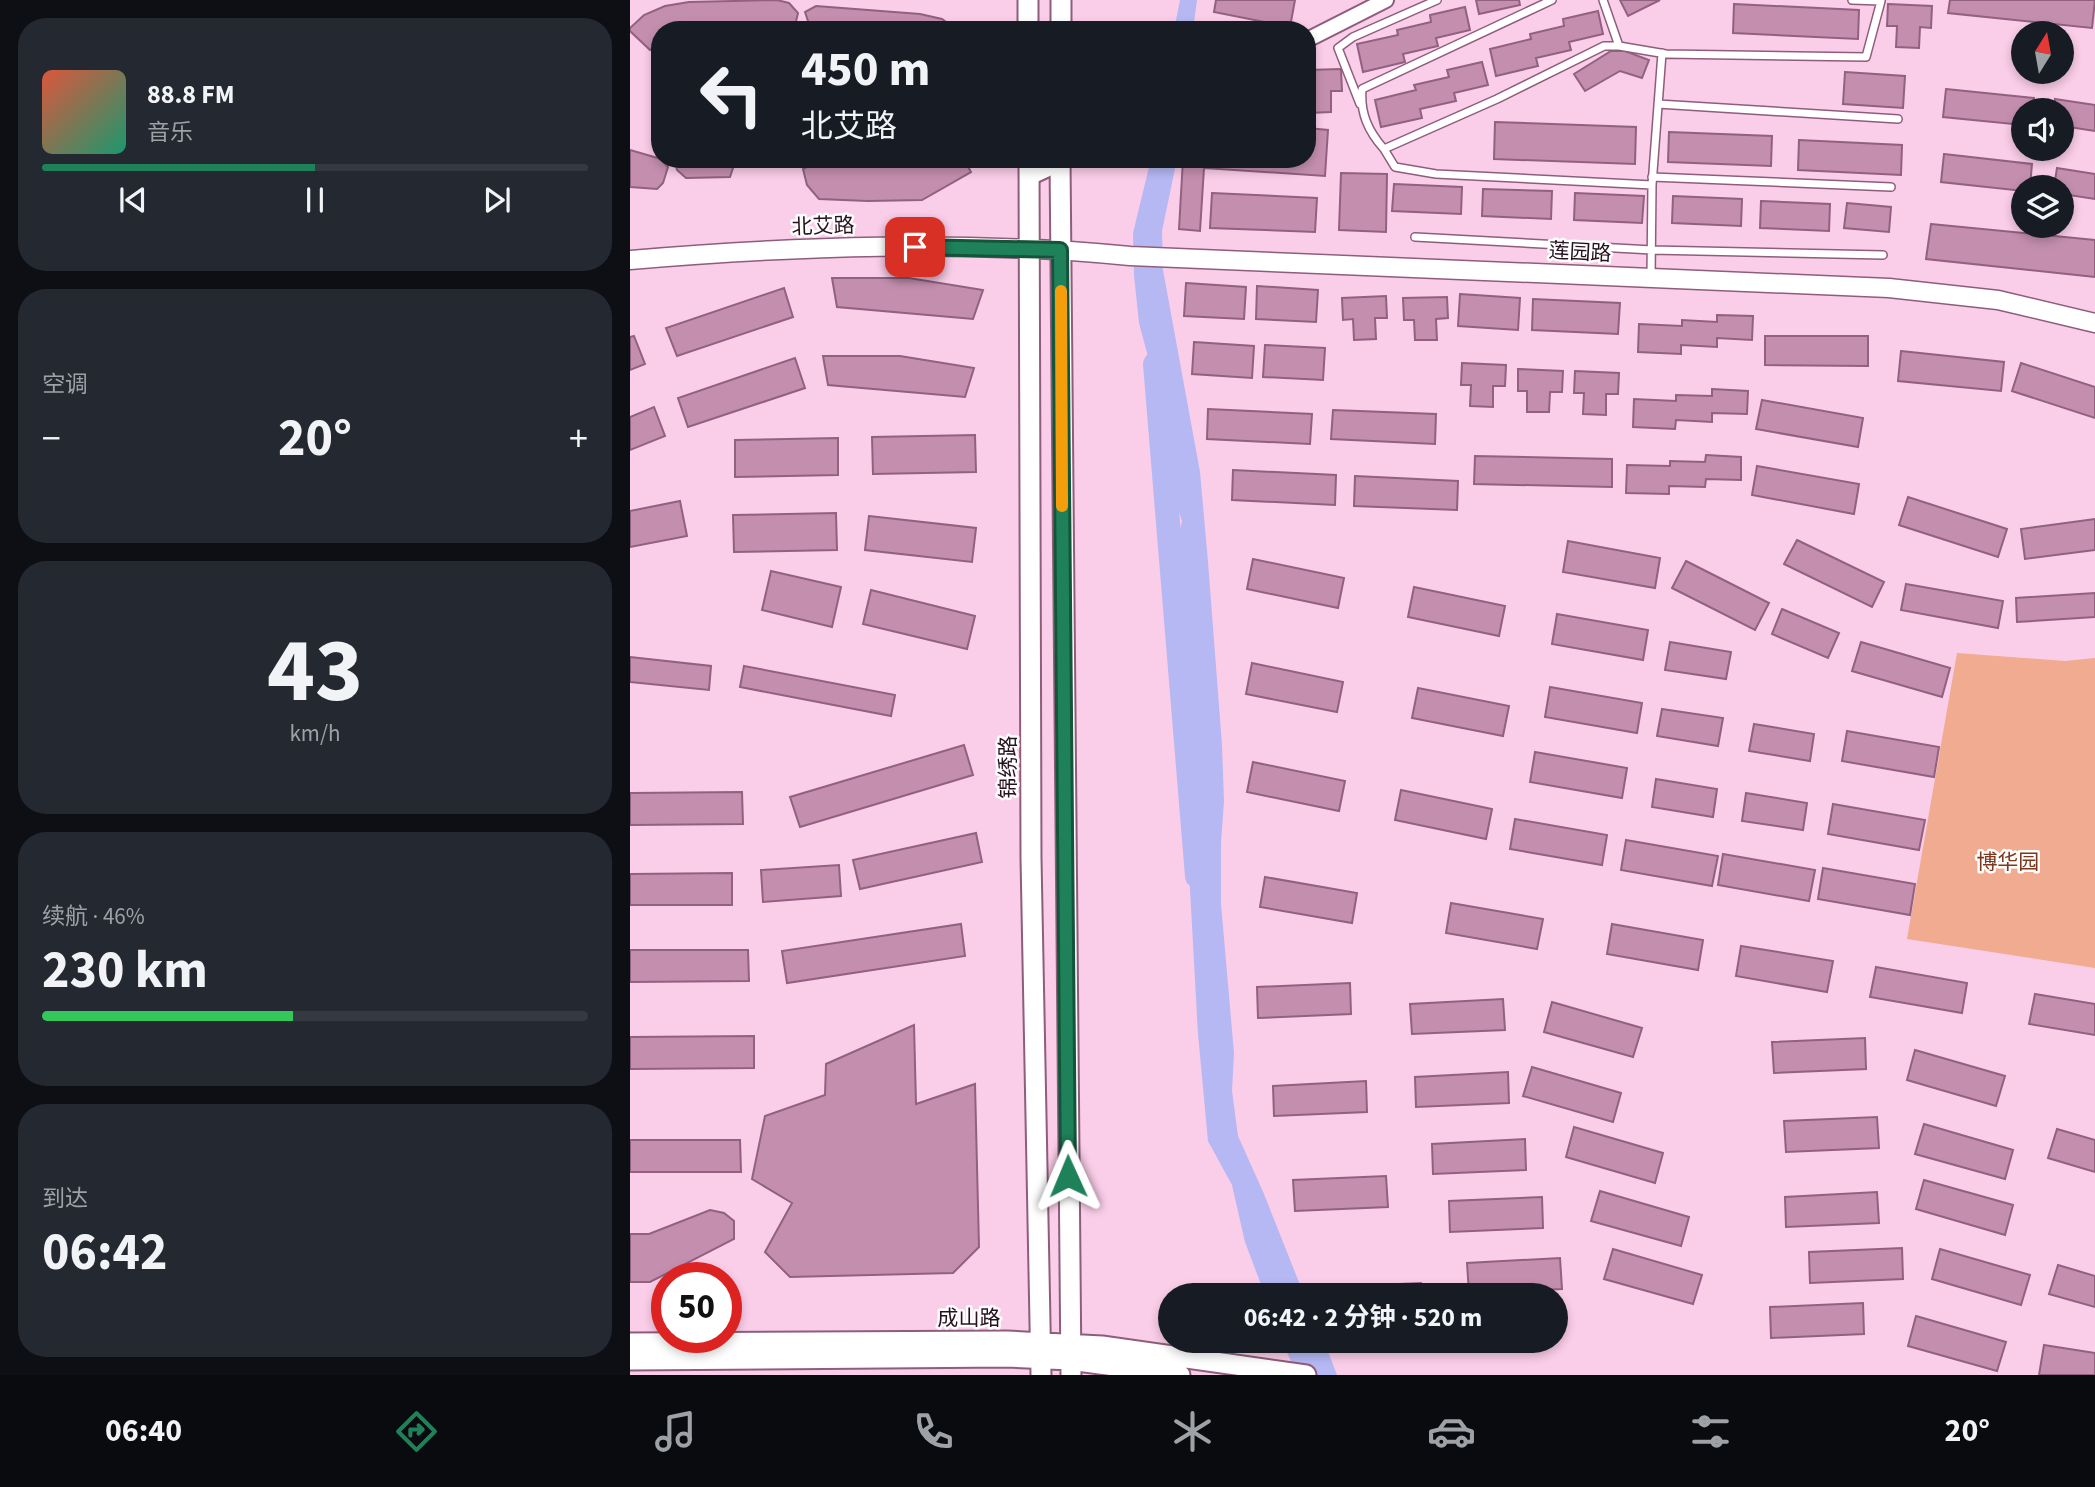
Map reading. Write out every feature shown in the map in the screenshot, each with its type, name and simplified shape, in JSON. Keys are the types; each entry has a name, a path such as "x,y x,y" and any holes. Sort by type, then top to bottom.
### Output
{"main road":[{"path":"1028,0 1028,21"},
{"path":"1061,0 1061,21"},
{"path":"1064,168 1060,250 1070,1359"},
{"name":"锦绣路","path":"1029,169 1031,858 1040,1358"},
{"name":"成山路","path":"630,1343 1249,1367 1306,1375"},
{"name":"成山路","path":"630,1360 1040,1358"},
{"name":"成山路","path":"1070,1359 1180,1375"}],"street":[{"path":"1316,35 1386,0"},
{"name":"北艾路","path":"630,260 814,248 1060,250"},
{"name":"莲园路","path":"1060,250 1167,258 1889,288 1956,294 2039,308 2095,323"}],"lane":[{"path":"1437,0 1353,37 1338,48 1371,135 1395,167 1436,174 1891,187"},
{"path":"1361,106 1362,89 1552,0"},
{"path":"1603,0 1619,46"},
{"path":"1384,149 1497,99 1604,46 1662,53 1866,57 1881,1 1852,0"},
{"path":"1651,278 1652,181 1662,53"},
{"path":"1658,104 1898,119"},
{"path":"1415,237 1652,250 1882,255"}],"green space":[{"name":"博华园","path":"1957,653 2065,661 2095,658 2095,968 1907,939"}],"water":[{"path":"1180,0 1197,0 1194,21 1176,21"},
{"path":"1149,168 1175,168 1162,231 1163,270 1200,472 1208,562 1222,745 1224,801 1221,904 1234,1053 1232,1091 1238,1136 1299,1283 1260,1283 1245,1242 1232,1185 1208,1141 1198,1034 1189,871 1195,845 1172,565 1182,521 1163,464 1158,394 1139,323 1133,233"},
{"path":"1287,1353 1329,1353 1337,1375 1297,1375"}],"building":[{"path":"777,0 789,3 798,13 796,21 651,21 650,50 630,31 644,15 665,6 689,2"},
{"path":"1216,0 1295,0 1291,21 1260,21 1214,12"},
{"path":"1476,0 1519,0 1520,5 1479,14"},
{"path":"1620,0 1660,0 1628,16"},
{"path":"1950,0 2095,0 2092,28 2074,26 2074,21 2025,21 1948,13"},
{"path":"1734,4 1859,10 1858,39 1733,33"},
{"path":"1888,4 1932,6 1931,28 1920,27 1919,48 1896,47 1897,26 1887,26"},
{"path":"816,6 920,14 945,21 808,21 805,12"},
{"path":"1465,7 1470,30 1436,38 1438,46 1403,54 1405,62 1363,72 1357,44 1398,35 1397,30 1431,22 1430,15"},
{"path":"1598,11 1603,34 1569,42 1571,50 1536,58 1538,66 1496,76 1490,49 1531,39 1530,34 1564,26 1563,19"},
{"path":"1611,51 1625,51 1649,60 1642,78 1620,71 1585,91 1574,74"},
{"path":"1482,62 1488,85 1454,93 1456,101 1420,109 1422,118 1381,127 1375,100 1416,90 1414,85 1449,77 1447,70"},
{"path":"1341,69 1342,91 1331,91 1331,112 1316,113 1316,70"},
{"path":"1845,72 1905,76 1903,108 1843,104"},
{"path":"1946,89 2034,98 2011,98 2011,124 1943,117"},
{"path":"2074,102 2095,105 2095,131 2074,128"},
{"path":"1495,122 1636,127 1635,164 1494,159"},
{"path":"1316,129 1328,130 1325,176 1204,168 1316,168"},
{"path":"1669,132 1772,136 1771,166 1668,162"},
{"path":"1799,140 1902,145 1901,175 1798,170"},
{"path":"630,150 651,156 651,168 668,168 663,183 657,189 630,187"},
{"path":"1944,154 2032,164 2031,175 2011,175 2011,190 1941,182"},
{"path":"733,168 730,177 686,178 677,170"},
{"path":"969,168 971,172 922,200 868,201 819,199 807,185 803,169"},
{"path":"1182,168 1204,168 1200,231 1179,229"},
{"path":"2057,168 2095,174 2095,199 2074,196 2074,175 2056,175"},
{"path":"1341,173 1387,174 1386,232 1339,230"},
{"path":"1394,184 1462,187 1461,214 1392,211"},
{"path":"1483,189 1552,191 1551,219 1482,216"},
{"path":"1212,193 1317,198 1315,232 1210,228"},
{"path":"1575,193 1644,196 1642,223 1574,220"},
{"path":"1673,196 1742,199 1741,226 1672,223"},
{"path":"1761,201 1830,204 1829,231 1760,228"},
{"path":"1847,203 1891,207 1889,232 1844,228"},
{"path":"1931,224 2011,232 2011,238 2095,240 2095,277 1926,259"},
{"path":"832,278 909,278 983,290 973,319 837,307"},
{"path":"1186,283 1246,287 1244,319 1184,316"},
{"path":"1257,286 1318,290 1316,322 1256,319"},
{"path":"784,288 793,317 677,356 666,328"},
{"path":"1460,294 1520,298 1518,330 1458,326"},
{"path":"1386,296 1387,318 1375,318 1376,339 1354,340 1353,319 1343,320 1342,298"},
{"path":"1447,297 1448,318 1436,319 1437,340 1415,340 1414,320 1404,320 1403,298"},
{"path":"1533,299 1620,303 1618,334 1532,330"},
{"path":"1717,315 1753,316 1752,340 1717,338 1717,347 1681,345 1681,354 1638,352 1639,324 1682,326 1682,320 1717,322"},
{"path":"634,336 645,364 630,370 630,337"},
{"path":"1765,336 1868,336 1868,366 1765,365"},
{"path":"1194,342 1254,346 1252,378 1192,374"},
{"path":"1265,345 1325,348 1323,380 1263,377"},
{"path":"1901,351 2004,362 2001,391 1898,381"},
{"path":"823,356 900,356 974,368 965,397 828,385"},
{"path":"795,358 805,388 688,427 678,398"},
{"path":"1462,363 1506,365 1505,386 1493,386 1493,407 1470,406 1471,385 1461,385"},
{"path":"2021,363 2095,387 2095,418 2012,391"},
{"path":"1518,369 1563,371 1562,392 1550,392 1549,412 1527,412 1527,391 1518,391"},
{"path":"1575,371 1619,373 1618,394 1606,394 1606,415 1583,414 1584,393 1574,393"},
{"path":"1712,389 1748,391 1747,414 1712,413 1712,422 1676,420 1675,429 1633,427 1634,399 1676,401 1676,395 1712,396"},
{"path":"1762,400 1863,418 1858,447 1756,429"},
{"path":"654,407 665,436 630,450 630,417"},
{"path":"1208,409 1312,414 1310,444 1207,439"},
{"path":"1333,410 1436,414 1435,444 1331,439"},
{"path":"975,435 976,472 873,474 872,437"},
{"path":"838,438 838,475 735,477 735,440"},
{"path":"1706,455 1741,457 1741,480 1706,479 1705,487 1669,486 1669,494 1626,493 1627,465 1670,466 1670,461 1705,462"},
{"path":"1475,456 1612,459 1612,487 1474,484"},
{"path":"1757,466 1859,484 1854,514 1752,495"},
{"path":"1233,470 1336,475 1335,505 1232,500"},
{"path":"1355,476 1458,481 1457,510 1354,506"},
{"path":"1908,497 2007,529 1998,557 1899,525"},
{"path":"680,501 687,536 630,547 630,511"},
{"path":"836,513 837,550 734,552 733,515"},
{"path":"869,516 976,528 972,562 865,550"},
{"path":"2095,519 2095,550 2025,559 2021,529"},
{"path":"1797,540 1884,582 1872,607 1784,564"},
{"path":"1568,541 1660,558 1655,588 1563,572"},
{"path":"1253,559 1344,578 1338,608 1247,589"},
{"path":"1686,561 1769,603 1755,630 1672,588"},
{"path":"771,571 841,587 832,627 762,610"},
{"path":"1906,584 2003,601 1998,628 1901,610"},
{"path":"1414,587 1505,606 1499,636 1408,617"},
{"path":"871,590 975,616 967,649 863,624"},
{"path":"2095,593 2095,617 2017,622 2016,598"},
{"path":"1782,609 1839,633 1828,658 1772,634"},
{"path":"1557,614 1648,630 1643,660 1552,644"},
{"path":"1670,642 1731,652 1726,679 1665,670"},
{"path":"1861,642 1950,668 1942,697 1852,671"},
{"path":"630,657 711,666 709,690 630,682"},
{"path":"1252,663 1343,682 1337,712 1246,694"},
{"path":"744,666 895,695 891,716 740,687"},
{"path":"1550,687 1642,703 1637,733 1545,717"},
{"path":"1418,688 1509,706 1503,736 1412,718"},
{"path":"1662,709 1723,718 1718,746 1657,736"},
{"path":"1754,724 1814,734 1810,761 1749,751"},
{"path":"1847,731 1939,747 1934,777 1842,761"},
{"path":"964,745 973,775 800,827 790,797"},
{"path":"1535,752 1627,768 1622,798 1530,782"},
{"path":"1253,762 1345,781 1339,811 1247,792"},
{"path":"1656,779 1717,789 1713,817 1652,807"},
{"path":"1401,790 1492,809 1486,839 1395,820"},
{"path":"742,792 743,824 630,825 630,793"},
{"path":"1746,793 1807,803 1803,830 1742,821"},
{"path":"1833,804 1925,820 1919,850 1828,834"},
{"path":"1515,819 1607,835 1602,865 1510,849"},
{"path":"976,833 982,862 860,889 853,860"},
{"path":"1626,840 1718,856 1712,886 1621,870"},
{"path":"1723,854 1815,870 1809,901 1718,885"},
{"path":"839,865 841,896 763,902 761,870"},
{"path":"1823,868 1915,884 1910,915 1818,899"},
{"path":"732,873 732,905 630,905 630,874"},
{"path":"1265,877 1357,893 1352,923 1260,907"},
{"path":"1451,903 1543,919 1537,949 1446,933"},
{"path":"961,924 965,956 787,983 782,951"},
{"path":"1612,924 1703,940 1698,970 1607,954"},
{"path":"1741,946 1833,961 1827,992 1736,976"},
{"path":"630,950 748,950 749,981 630,982"},
{"path":"1876,967 1967,983 1962,1013 1870,997"},
{"path":"1350,983 1351,1014 1258,1018 1257,987"},
{"path":"2035,994 2095,1004 2095,1035 2029,1024"},
{"path":"1503,999 1505,1030 1412,1034 1410,1004"},
{"path":"1552,1002 1642,1028 1633,1057 1544,1032"},
{"path":"914,1025 916,1104 975,1084 979,1247 953,1273 790,1277 765,1252 792,1203 752,1179 765,1116 825,1095 826,1064"},
{"path":"754,1036 754,1068 630,1069 630,1037"},
{"path":"1865,1038 1866,1069 1774,1073 1772,1042"},
{"path":"1915,1050 2005,1076 1996,1106 1907,1080"},
{"path":"1532,1067 1621,1093 1613,1122 1523,1096"},
{"path":"1508,1072 1509,1103 1416,1107 1415,1077"},
{"path":"1366,1081 1367,1112 1274,1116 1273,1086"},
{"path":"1877,1117 1879,1148 1786,1152 1784,1121"},
{"path":"1924,1124 2013,1150 2005,1179 1915,1154"},
{"path":"1574,1127 1663,1153 1655,1183 1566,1157"},
{"path":"2057,1129 2095,1140 2095,1172 2048,1158"},
{"path":"1525,1139 1526,1170 1433,1174 1432,1144"},
{"path":"630,1140 740,1140 741,1172 630,1172"},
{"path":"1386,1176 1388,1207 1295,1211 1293,1180"},
{"path":"1924,1180 2013,1205 2005,1235 1916,1209"},
{"path":"1600,1191 1689,1217 1681,1246 1591,1221"},
{"path":"1877,1192 1879,1223 1786,1227 1785,1197"},
{"path":"1542,1197 1543,1228 1450,1232 1449,1201"},
{"path":"710,1210 724,1213 734,1221 734,1239 689,1262 651,1262 651,1281 630,1282 630,1234 649,1234"},
{"path":"1902,1248 1903,1279 1810,1283 1809,1252"},
{"path":"1613,1249 1702,1275 1693,1304 1604,1279"},
{"path":"1940,1249 2030,1275 2021,1305 1932,1279"},
{"path":"1560,1258 1562,1283 1468,1283 1467,1263"},
{"path":"2058,1265 2095,1276 2095,1307 2049,1294"},
{"path":"1863,1303 1864,1334 1771,1338 1770,1307"},
{"path":"1916,1316 2006,1342 1997,1371 1908,1346"},
{"path":"2044,1345 2095,1353 2095,1375 2039,1375"}],"waterway":[{"path":"1155,364 1197,876"}],"slow traffic":[{"path":"1061,291 1062,506"}],"route":[{"path":"915,247 1060,250 1068,1176"}]}
